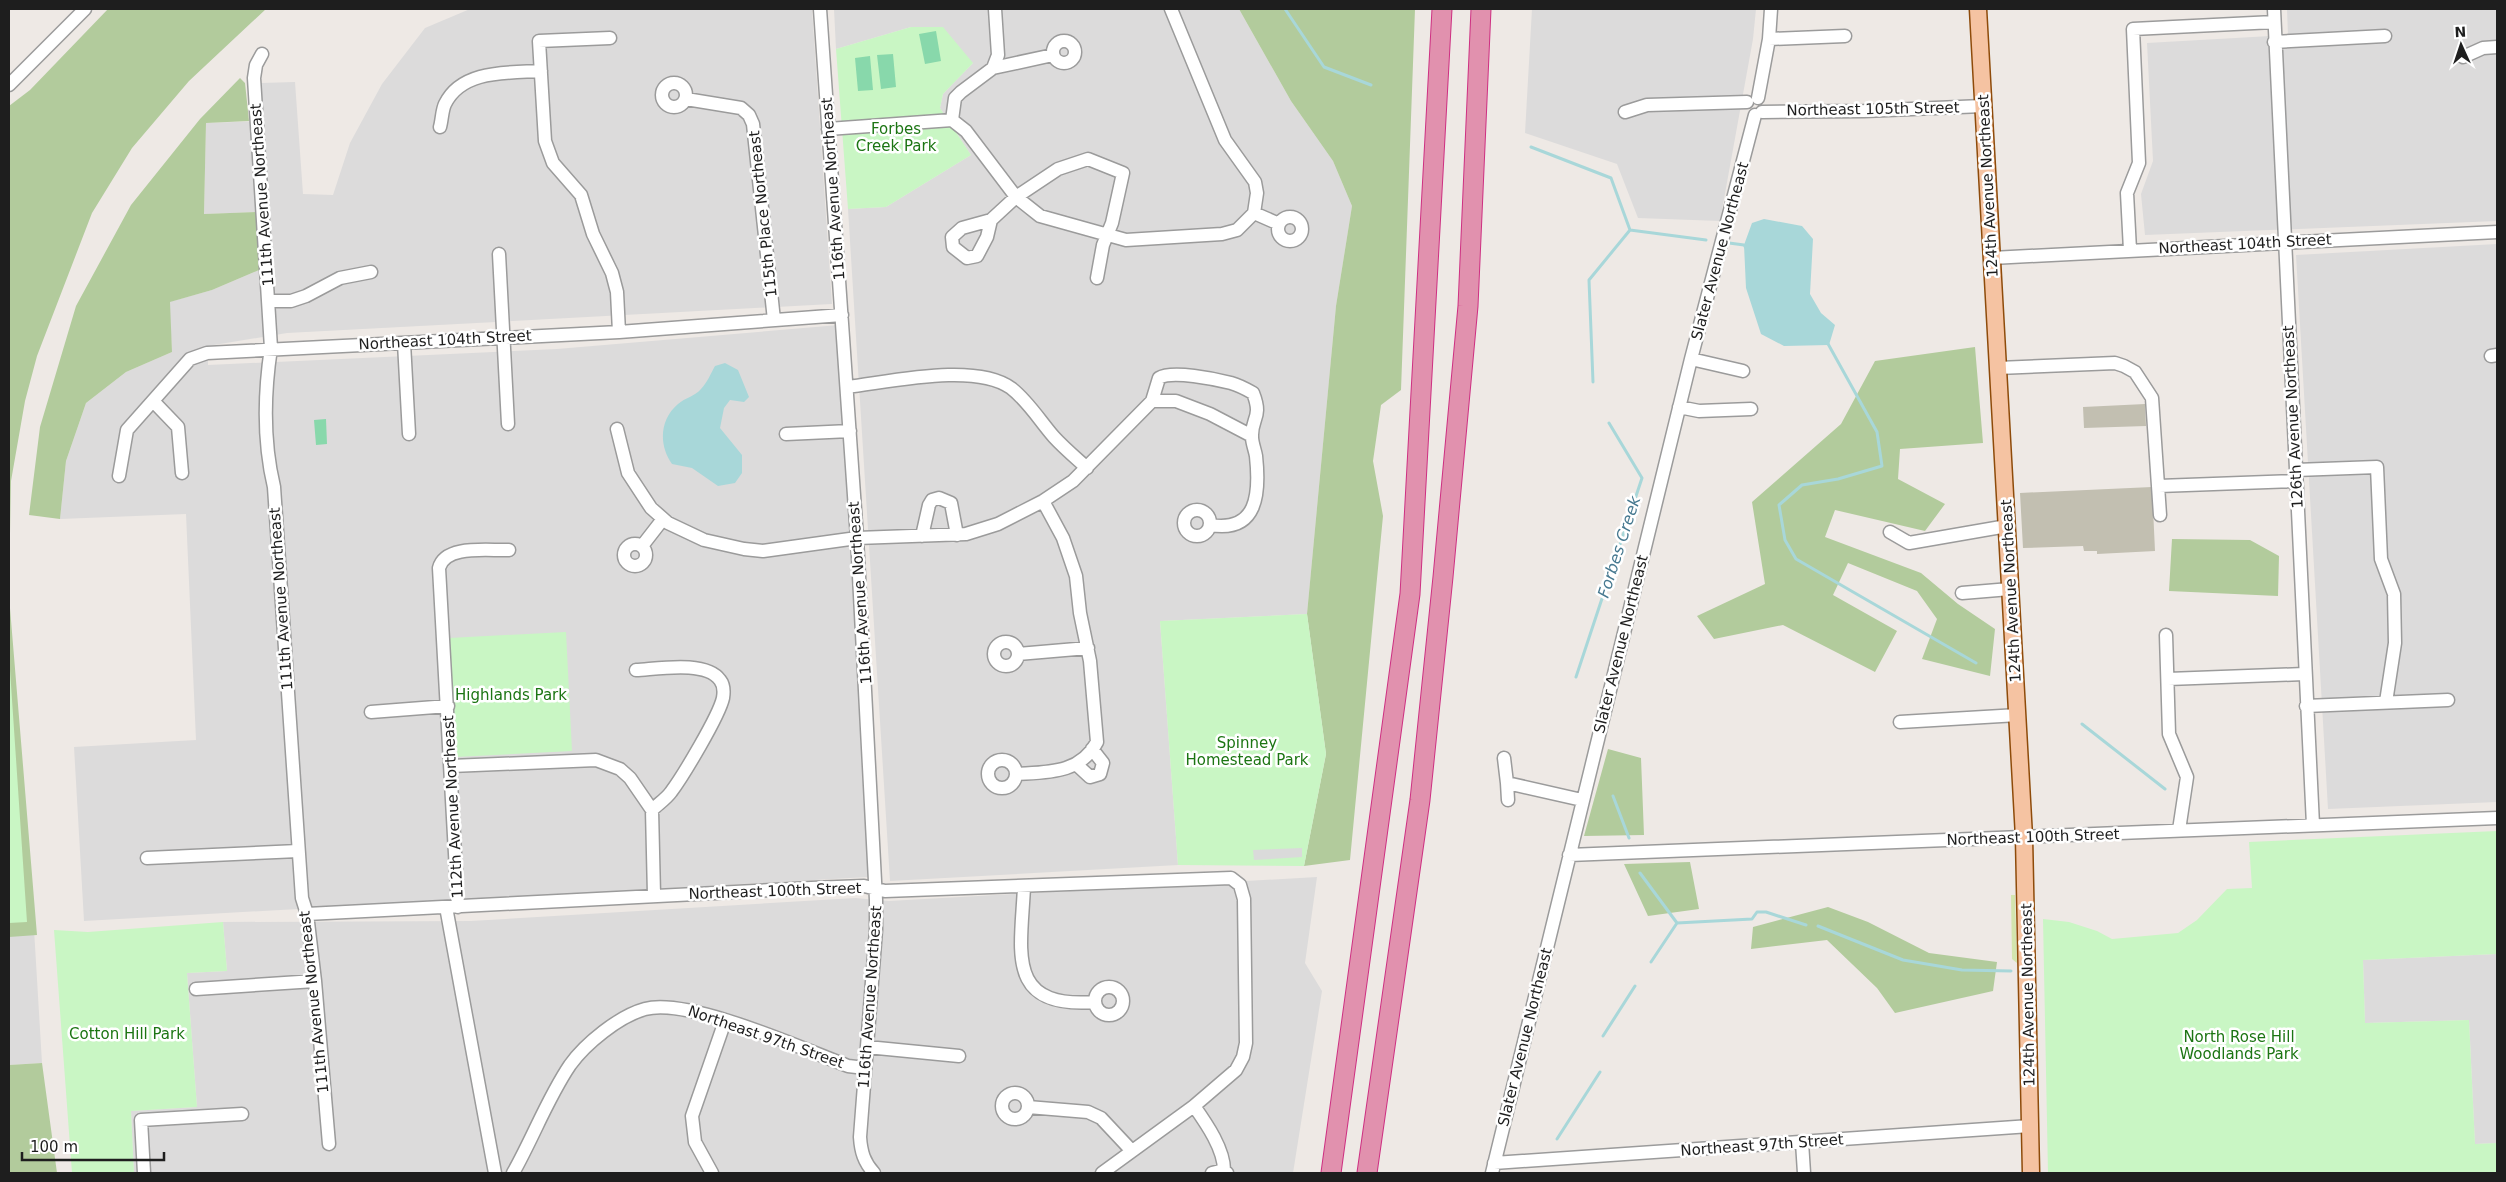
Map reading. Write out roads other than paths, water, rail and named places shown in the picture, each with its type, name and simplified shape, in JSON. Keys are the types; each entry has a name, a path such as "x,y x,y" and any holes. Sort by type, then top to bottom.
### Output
{"highway":[{"path":"1367,1173 1420,800 1441,596 1468,306 1481,9"},
{"path":"1330,1173 1410,594 1442,14"}],"main road":[{"name":"124th Avenue Northeast","path":"1978,9 2024,837 2032,1173"}],"street":[{"path":"9,85 85,9"},
{"name":"116th Avenue Northeast","path":"820,9 870,738 876,930 860,1137 861,1150 867,1165 874,1173"},
{"path":"993,68 998,55 999,45 995,9"},
{"path":"828,129 952,120 966,131 1016,196 1040,216 1126,240 1222,234 1236,230 1254,213 1257,193 1255,182 1225,140 1171,9"},
{"path":"1752,100 1768,39 1771,9"},
{"path":"2130,250 2127,193 2139,163 2133,29 2274,15"},
{"name":"126th Avenue Northeast","path":"2274,15 2304,674 2313,825"},
{"path":"1768,39 1845,36"},
{"path":"2274,42 2386,36"},
{"path":"610,38 539,42 545,141 553,163 581,194 593,234 612,273 617,292 619,332"},
{"path":"2463,57 2483,48 2497,47"},
{"name":"111th Avenue Northeast","path":"262,54 256,65 254,78 271,348 266,388 267,454 274,488 302,898 307,914 315,980 329,1144"},
{"path":"952,120 955,98 993,68 1053,55"},
{"path":"440,127 445,104 456,90 472,79 490,74 541,71"},
{"name":"115th Place Northeast","path":"686,99 741,108 749,115 753,124 774,320"},
{"path":"1625,112 1647,105 1752,100 1762,106 1759,113"},
{"name":"Northeast 105th Street","path":"1759,113 1983,106"},
{"name":"Slater Avenue Northeast","path":"1493,1168 1691,359 1759,113"},
{"path":"991,220 1016,196 1058,169 1088,159 1123,173 1112,223 1105,235 1097,278"},
{"path":"1254,213 1279,224"},
{"name":"Northeast 104th Street","path":"1992,258 2497,232"},
{"path":"499,254 508,424"},
{"path":"268,301 291,301 306,296 340,278 371,272"},
{"name":"Northeast 104th Street","path":"119,476 124,438 127,430 190,360 197,355 271,348 619,332 842,315"},
{"path":"404,343 409,434"},
{"path":"1691,359 1743,371"},
{"path":"1998,368 2115,363 2135,372 2152,398 2160,515"},
{"path":"847,387 957,374 985,376 997,380 1012,389 1054,437 1087,468"},
{"path":"617,429 628,473 651,508 662,519 684,532 704,540 744,549 763,551 857,538 957,534 983,530 1043,501 1073,481 1152,401 1159,378 1169,374 1233,383 1253,393 1257,403 1258,417 1252,436 1257,469 1254,508 1237,525 1222,527 1210,525"},
{"path":"153,401 178,427 182,473"},
{"path":"1152,401 1176,401 1210,414 1252,436"},
{"path":"1679,408 1699,411 1751,409"},
{"path":"786,434 850,431"},
{"path":"2159,486 2377,467 2381,559 2392,584 2395,612 2395,643 2386,702"},
{"path":"922,536 929,505 932,500 939,498 950,503 957,534"},
{"path":"1016,774 1058,771 1084,757 1096,742 1088,648 1070,555 1043,501"},
{"path":"642,546 662,519"},
{"path":"1890,532 1909,543 2007,526"},
{"name":"112th Avenue Northeast","path":"495,1173 452,907 451,766 439,568 444,558 452,552 509,550"},
{"path":"1962,593 2010,588"},
{"path":"2166,635 2169,734 2187,777 2178,830"},
{"path":"1018,654 1088,648"},
{"path":"636,670 707,670 720,679 724,686 723,698 713,721 671,792 652,810"},
{"path":"2168,679 2304,674"},
{"path":"2306,706 2448,700"},
{"path":"371,712 448,706"},
{"path":"1900,722 2018,716"},
{"path":"1084,757 1103,763 1100,774 1090,777 1084,757"},
{"path":"1504,758 1508,800"},
{"path":"451,766 596,760 620,769 640,791 652,810 654,895"},
{"path":"1507,783 1582,800"},
{"name":"Northeast 100th Street","path":"1569,855 2497,818"},
{"path":"147,858 298,851"},
{"name":"Northeast 100th Street","path":"307,914 654,895 864,886 885,891 1231,878 1240,885 1244,898 1246,1043 1244,1057 1236,1070 1194,1106"},
{"path":"1024,887 1021,958 1028,982 1049,1000 1082,1003 1095,1002"},
{"path":"196,989 315,980"},
{"name":"Northeast 97th Street","path":"514,1173 570,1066 580,1052 624,1018 646,1009 664,1007 696,1011 848,1066 865,1068"},
{"path":"712,1173 695,1142 692,1116 725,1020"},
{"path":"867,1047 959,1056"},
{"path":"1102,1173 1130,1150 1194,1106 1220,1151 1225,1164 1221,1173"},
{"path":"1028,1107 1088,1112 1101,1118 1112,1127 1130,1150"},
{"path":"144,1173 141,1120 242,1114"},
{"name":"Northeast 97th Street","path":"1493,1168 1802,1142 2030,1126"},
{"path":"1802,1142 1804,1173"}],"water":[{"path":"1764,219 1802,226 1813,239 1810,294 1821,313 1835,325 1829,345 1784,346 1761,334 1746,288 1744,245 1752,223"},
{"path":"725,363 738,370 749,397 744,402 730,400 724,408 720,428 742,455 742,473 735,483 718,486 692,468 672,464 665,449 663,433 664,425 672,410 701,389 715,366"}],"waterway":[{"name":"Forbes Creek","path":"1285,9 1324,67 1371,85"},
{"name":"Forbes Creek","path":"1531,147 1611,178 1630,230 1589,280 1593,382"},
{"path":"1630,230 1706,240"},
{"path":"1729,243 1744,245 1746,248"},
{"path":"1827,342 1877,432 1882,466 1838,479 1802,485 1779,505 1785,540 1796,559 1976,663"},
{"name":"Forbes Creek","path":"1576,677 1642,478 1609,423"},
{"path":"2082,724 2165,789"},
{"name":"Forbes Creek","path":"1613,796 1629,838"},
{"name":"Forbes Creek","path":"1640,873 1677,923 1651,962"},
{"path":"1677,923 1752,919 1757,912 1766,912 1806,925"},
{"path":"1818,926 1903,960 1962,970 2011,971"},
{"name":"Forbes Creek","path":"1603,1036 1635,986"},
{"name":"Forbes Creek","path":"1557,1139 1600,1072"}],"park label":[{"name":"Forbes Creek Park","path":"896,138"},
{"name":"Highlands Park","path":"511,695"},
{"name":"Spinney Homestead Park","path":"1247,752"},
{"name":"Cotton Hill Park","path":"127,1034"},
{"name":"North Rose Hill Woodlands Park","path":"2239,1046"}]}
